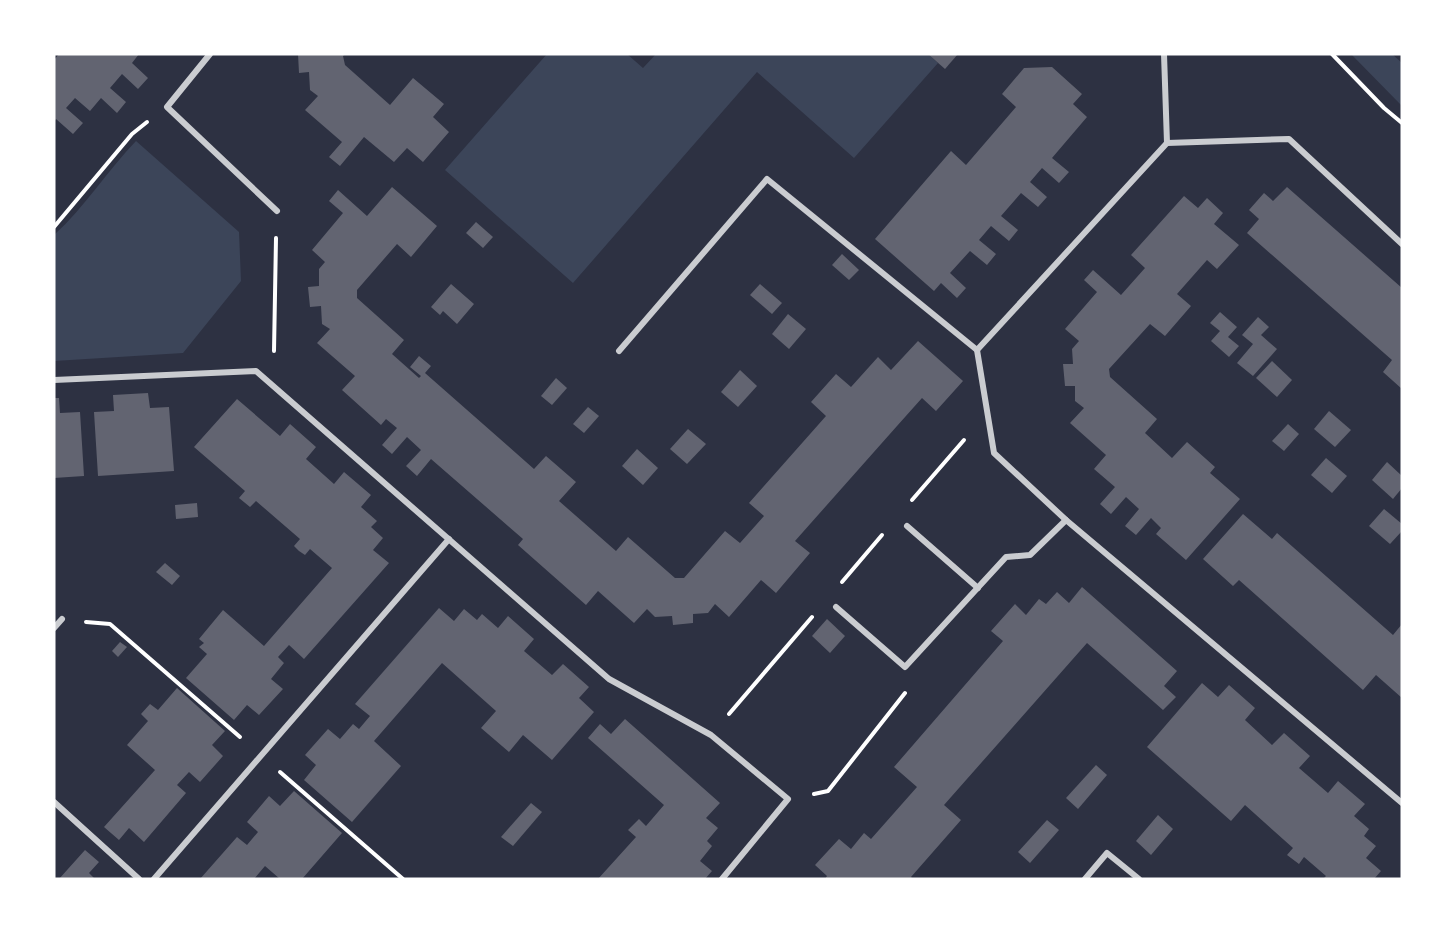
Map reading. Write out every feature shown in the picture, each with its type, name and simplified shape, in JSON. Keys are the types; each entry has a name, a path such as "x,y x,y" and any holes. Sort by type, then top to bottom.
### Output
{"street":[{"path":"210,54 167,107 277,211"},
{"path":"977,350 1167,143 1164,54"},
{"path":"1167,143 1289,139 1402,244"},
{"path":"619,351 767,179 977,350 994,453 1066,520 1402,803"},
{"path":"54,380 256,371 609,679 711,735 788,799 722,879"},
{"path":"836,607 905,667 1006,558 1030,555 1066,520"},
{"path":"907,526 978,588"},
{"path":"154,879 449,539"},
{"path":"54,628 62,619"},
{"path":"54,802 139,879"},
{"path":"1085,879 1107,853 1138,879"}],"path":[{"path":"1332,54 1384,108 1402,123"},
{"path":"54,227 132,134 167,107"},
{"path":"256,371 274,352 277,211"},
{"path":"905,508 969,433 990,429"},
{"path":"840,585 884,534"},
{"path":"711,735 818,611"},
{"path":"788,799 828,792 909,688 905,667"}],"shaded area":[{"path":"547,54 627,54 643,68 656,54 928,54 938,63 854,158 757,72 573,283 445,170"},
{"path":"1351,54 1392,54 1402,63 1402,106"},
{"path":"136,141 239,232 241,281 183,353 54,361 54,235 76,213"}],"building":[{"path":"59,54 139,54 132,63 148,78 138,89 122,74 110,88 126,102 117,113 101,98 90,111 75,98 66,108 83,123 73,134 56,119 54,122 54,60"},
{"path":"298,54 345,54 343,56 345,65 390,105 413,78 444,104 433,117 449,132 423,162 407,148 394,162 364,137 340,166 329,157 342,142 305,110 318,96 310,90 309,72 299,73"},
{"path":"928,54 958,54 945,69"},
{"path":"1052,67 1082,94 1073,104 1087,117 1052,158 1069,172 1059,183 1042,168 1030,182 1047,197 1038,207 1021,193 1001,216 1018,230 1009,241 991,226 979,240 996,254 987,265 970,251 950,273 966,288 957,298 941,283 934,291 875,239 951,151 966,165 1016,107 1002,94 1024,68"},
{"path":"392,187 437,226 411,257 397,244 357,290 357,298 404,340 392,354 419,378 421,376 410,367 419,356 431,366 425,373 534,469 546,456 576,482 559,501 616,551 628,537 675,578 684,578 725,531 740,543 764,516 749,503 826,416 811,402 836,374 851,387 878,357 891,370 918,341 963,381 936,411 922,398 795,541 810,553 776,593 761,580 729,617 715,604 708,613 693,614 693,623 673,625 672,616 655,617 647,609 634,623 598,591 586,605 518,545 523,539 431,459 417,476 406,466 421,450 407,437 392,454 382,445 397,428 386,419 381,425 342,390 355,376 317,343 330,329 322,324 321,306 310,307 308,287 319,286 319,269 325,262 312,250 343,213 329,201 338,190 367,216"},
{"path":"1287,187 1402,288 1402,389 1383,372 1392,360 1247,233 1259,219 1249,210 1264,193 1273,201"},
{"path":"1184,196 1198,208 1207,198 1223,213 1214,224 1239,245 1217,269 1207,260 1177,294 1191,306 1165,336 1150,324 1109,369 1110,377 1157,419 1145,433 1172,458 1187,442 1215,467 1210,473 1240,499 1186,560 1156,534 1161,528 1151,518 1136,535 1125,526 1139,509 1126,497 1111,514 1100,504 1115,487 1094,469 1106,455 1070,423 1084,408 1075,401 1075,386 1065,386 1063,364 1073,364 1072,349 1079,341 1065,329 1097,292 1084,280 1093,270 1121,295 1145,268 1131,255"},
{"path":"476,222 493,237 483,248 466,233"},
{"path":"842,254 859,270 849,280 832,265"},
{"path":"451,284 474,304 457,324 443,311 440,315 431,307"},
{"path":"760,284 782,303 772,314 750,295"},
{"path":"1220,312 1237,327 1228,337 1239,346 1229,357 1211,341 1220,331 1210,323"},
{"path":"788,314 806,329 789,349 772,334"},
{"path":"1258,317 1269,327 1261,335 1277,349 1253,376 1237,363 1253,344 1242,335"},
{"path":"1272,361 1292,380 1277,397 1256,378"},
{"path":"740,370 757,386 738,407 721,392"},
{"path":"556,378 567,388 552,405 541,396"},
{"path":"148,393 150,408 169,407 174,471 98,476 94,412 114,411 113,395"},
{"path":"54,398 59,398 60,413 80,412 84,476 54,478"},
{"path":"237,399 280,436 290,424 316,447 306,459 334,484 344,472 371,495 361,507 377,521 371,527 383,538 373,550 389,563 304,659 289,645 278,657 284,663 271,679 283,689 259,715 247,705 234,720 186,678 207,654 199,647 204,643 199,639 223,610 264,646 332,568 310,549 305,555 299,551 294,546 300,539 256,501 250,507 239,498 245,491 194,447"},
{"path":"588,407 599,416 584,433 573,424"},
{"path":"1329,411 1351,430 1335,447 1314,429"},
{"path":"1288,424 1299,434 1284,451 1272,441"},
{"path":"688,429 706,444 687,464 670,449"},
{"path":"637,449 658,468 643,485 622,466"},
{"path":"1326,458 1347,476 1332,493 1311,475"},
{"path":"1387,462 1402,476 1402,488 1393,499 1372,480"},
{"path":"197,503 198,517 176,519 175,505"},
{"path":"1384,509 1402,524 1402,531 1390,544 1369,526"},
{"path":"1243,514 1272,539 1277,533 1393,635 1402,624 1402,698 1376,675 1363,690 1239,580 1233,586 1203,559"},
{"path":"165,563 180,576 172,585 156,572"},
{"path":"1082,587 1177,671 1164,686 1176,697 1163,710 1087,643 944,805 961,820 911,877 913,879 825,879 827,876 815,865 839,839 851,849 864,833 871,839 917,787 894,767 1003,641 991,631 1015,604 1026,615 1039,599 1046,604 1057,592 1069,603"},
{"path":"439,608 454,621 464,609 477,620 482,614 498,628 508,616 534,639 524,651 552,675 563,664 589,687 579,698 594,712 552,760 523,735 509,752 481,728 496,711 442,663 374,741 401,766 352,822 304,780 316,765 305,755 328,729 340,739 353,724 359,729 370,716 355,704"},
{"path":"827,619 845,636 830,653 812,636"},
{"path":"120,642 127,647 118,657 112,651"},
{"path":"1202,683 1218,697 1229,685 1255,708 1245,720 1272,745 1284,733 1310,756 1299,768 1328,793 1338,781 1365,804 1354,816 1369,829 1364,836 1376,846 1366,858 1381,871 1374,879 1323,879 1326,876 1304,857 1299,864 1287,855 1293,848 1245,805 1231,821 1147,747"},
{"path":"177,688 225,731 212,745 223,756 200,782 189,772 177,785 186,793 144,842 129,828 119,840 104,827 155,770 127,745 148,721 141,714 150,704 158,710"},
{"path":"625,719 720,803 706,818 718,828 707,841 712,846 700,861 712,871 705,879 598,879 636,837 628,830 639,819 646,826 664,805 588,738 600,724 611,734"},
{"path":"1096,765 1107,775 1078,809 1066,798"},
{"path":"294,791 342,833 302,879 280,879 265,866 254,879 200,879 237,837 247,845 258,832 247,822 269,796 280,806"},
{"path":"531,803 542,812 513,846 501,837"},
{"path":"1158,815 1173,829 1151,855 1136,841"},
{"path":"1047,820 1059,830 1030,863 1018,852"},
{"path":"85,850 99,862 89,873 95,879 59,879"}]}
